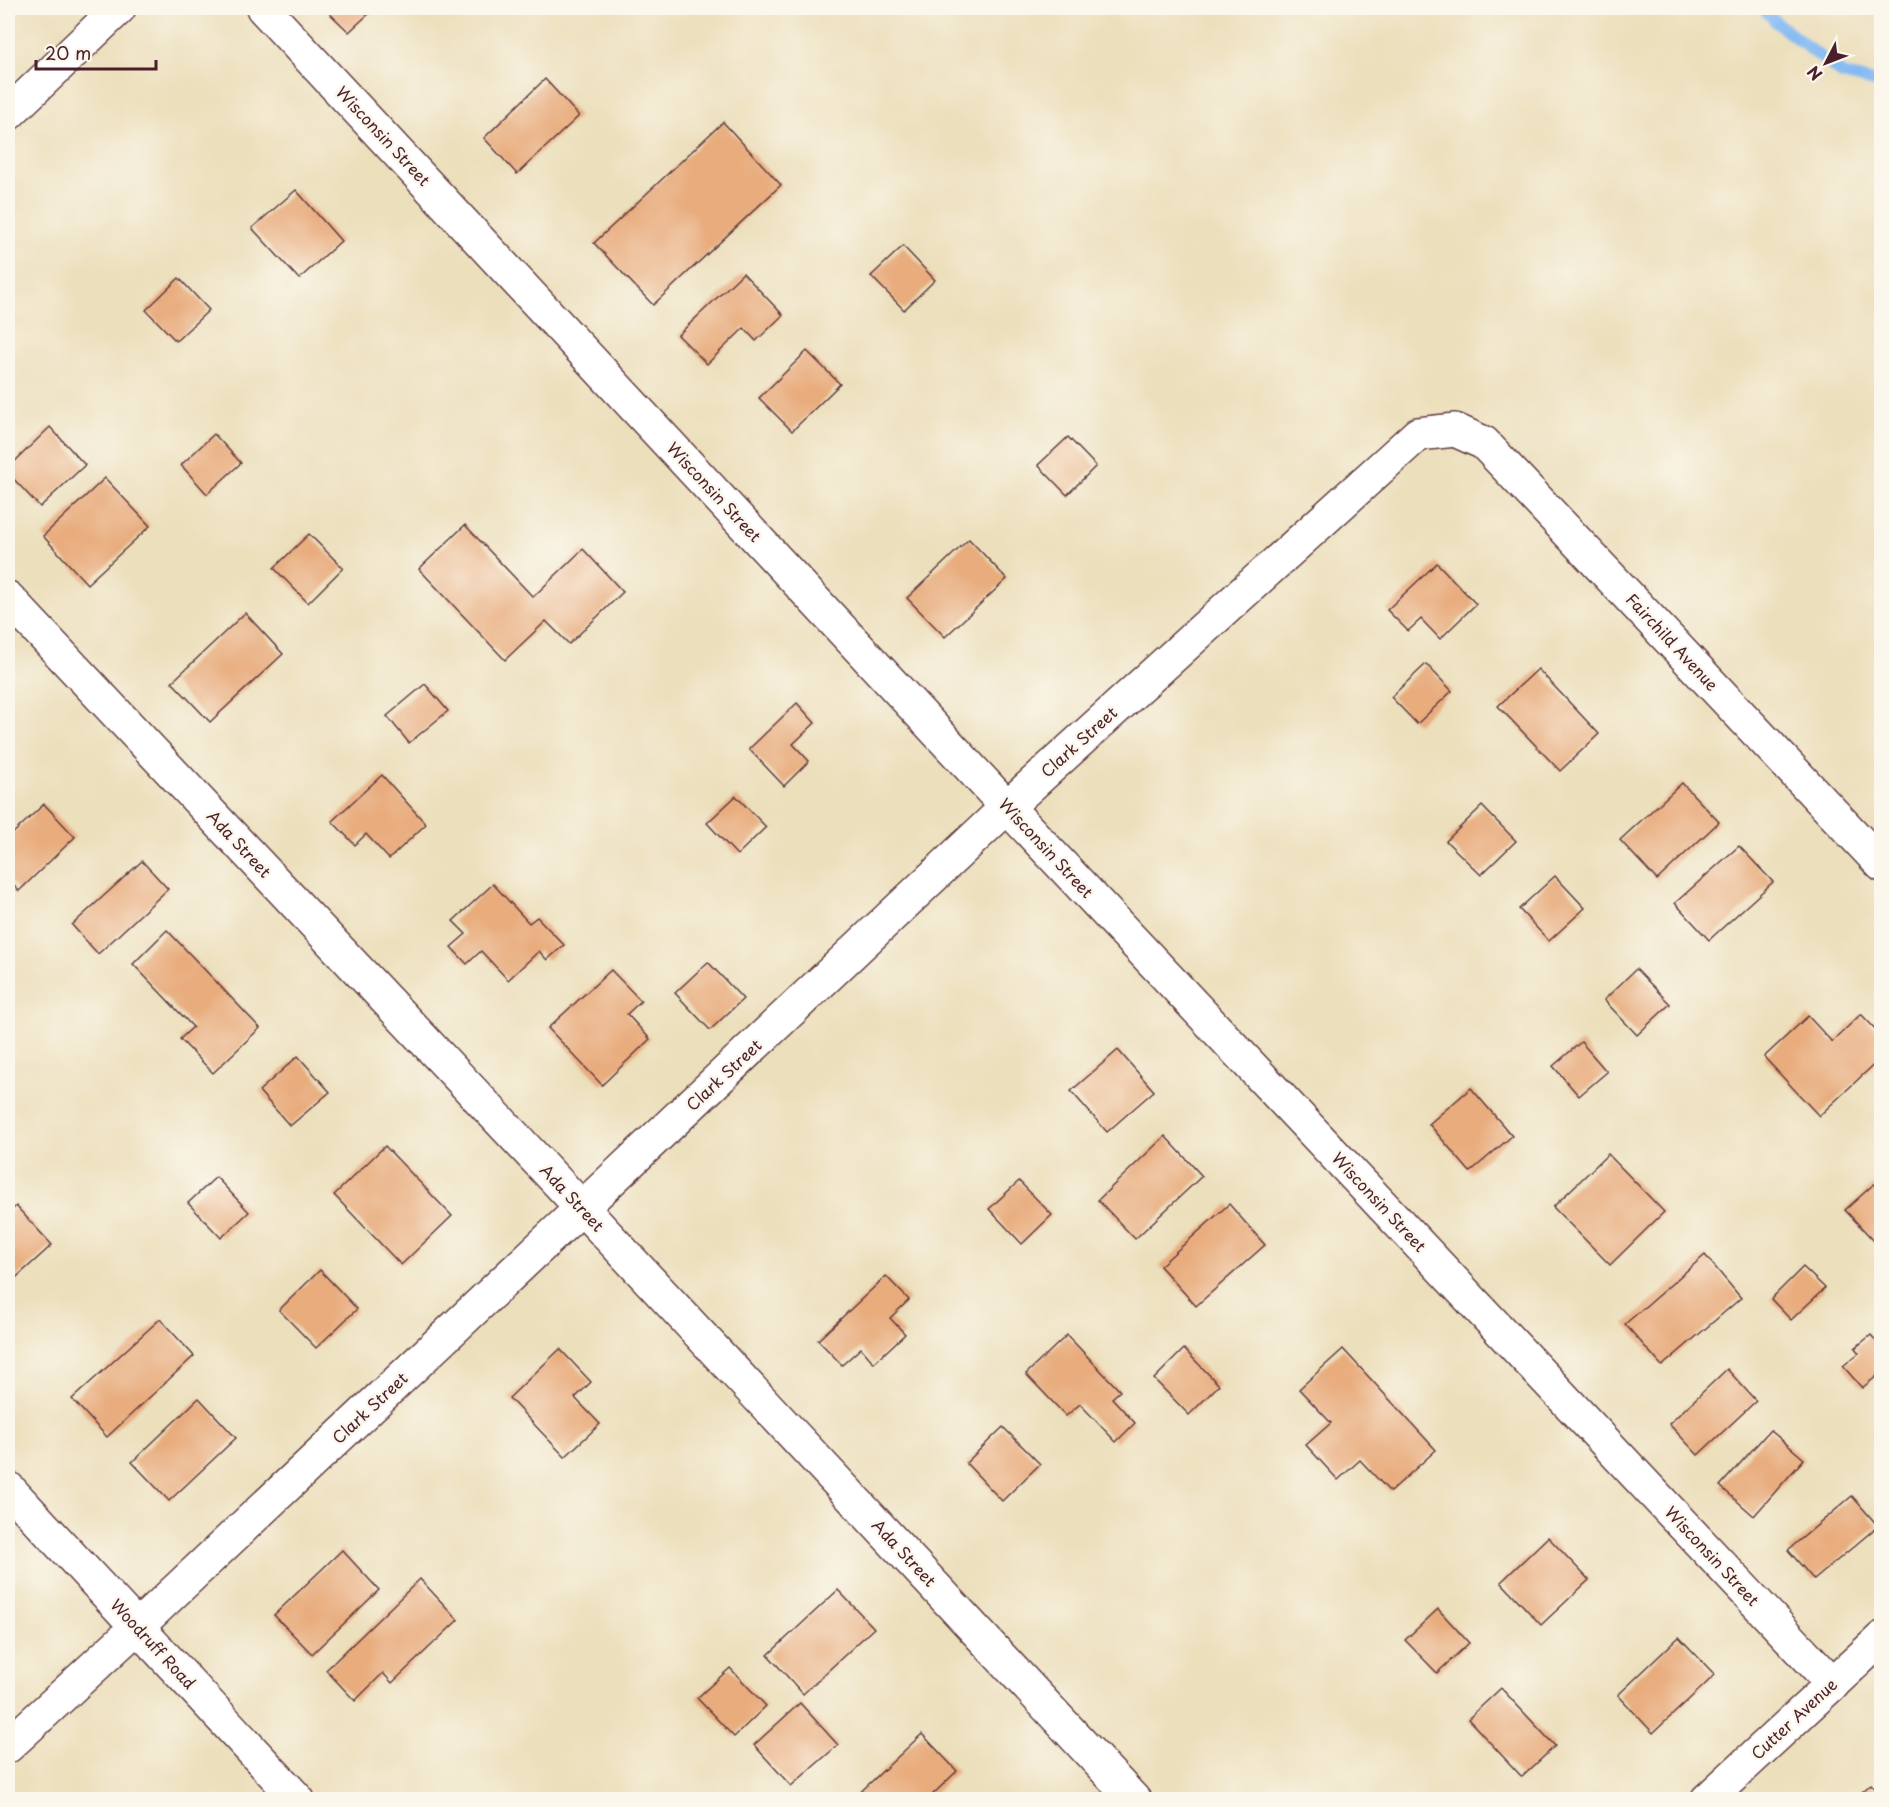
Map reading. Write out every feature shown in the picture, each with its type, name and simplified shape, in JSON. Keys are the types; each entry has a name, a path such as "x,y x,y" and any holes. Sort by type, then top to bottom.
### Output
{"street":[{"path":"8,114 119,8"},
{"name":"Wisconsin Street","path":"263,8 1007,807 1833,1684"},
{"name":"Clark Street","path":"8,1746 1007,807 1418,434 1455,430"},
{"name":"Fairchild Avenue","path":"1455,430 1484,443 1881,865"},
{"name":"Ada Street","path":"8,598 582,1208 1134,1800"},
{"name":"Woodruff Road","path":"8,1488 298,1800"},
{"name":"Cutter Avenue","path":"1707,1800 1881,1638"}],"building":[{"path":"324,8 375,8 349,32"},
{"path":"545,79 579,116 517,174 484,138"},
{"path":"723,122 781,185 653,305 594,243"},
{"path":"296,190 341,241 299,279 252,228"},
{"path":"903,246 935,280 904,310 871,276"},
{"path":"743,273 783,315 756,341 744,328 707,364 678,335"},
{"path":"179,278 209,310 176,341 146,310"},
{"path":"807,351 840,384 792,431 759,398"},
{"path":"50,427 85,465 40,507 8,473 8,468"},
{"path":"214,434 241,463 207,494 181,465"},
{"path":"1068,437 1096,466 1067,495 1038,465"},
{"path":"105,478 150,526 87,584 43,536"},
{"path":"465,525 533,597 583,549 623,592 569,644 546,621 505,660 419,569"},
{"path":"309,534 343,568 308,603 274,568"},
{"path":"969,539 1007,579 945,637 907,598"},
{"path":"1437,563 1476,604 1440,639 1421,619 1408,631 1387,610"},
{"path":"245,613 283,654 210,722 172,682"},
{"path":"1426,664 1452,691 1417,724 1391,697"},
{"path":"1538,669 1599,734 1560,771 1498,706"},
{"path":"425,684 448,711 409,743 387,716"},
{"path":"797,703 815,723 793,744 809,761 784,786 749,749"},
{"path":"382,775 426,824 389,859 366,834 355,845 332,821"},
{"path":"1682,783 1719,822 1657,880 1620,840"},
{"path":"736,796 766,827 737,855 707,823"},
{"path":"44,804 75,837 19,891 8,879 8,838"},
{"path":"1482,806 1516,841 1481,875 1446,841"},
{"path":"1739,846 1773,882 1709,940 1675,903"},
{"path":"142,861 168,889 98,954 72,925"},
{"path":"1555,876 1585,908 1549,941 1519,909"},
{"path":"493,884 529,923 537,917 564,945 547,960 539,951 508,980 481,951 467,964 451,947 466,934 453,921"},
{"path":"167,930 260,1028 213,1073 180,1039 193,1027 133,964"},
{"path":"708,962 743,999 710,1030 675,993"},
{"path":"1636,969 1670,1004 1637,1035 1604,1000"},
{"path":"611,970 641,1001 627,1014 650,1039 602,1085 548,1028"},
{"path":"1861,1014 1882,1036 1882,1057 1819,1116 1764,1057 1808,1016 1832,1042"},
{"path":"1581,1042 1607,1072 1579,1096 1553,1066"},
{"path":"1118,1050 1154,1091 1107,1132 1071,1091"},
{"path":"298,1056 330,1092 290,1126 259,1091"},
{"path":"1471,1088 1512,1136 1470,1172 1429,1124"},
{"path":"1165,1136 1202,1176 1135,1239 1098,1200"},
{"path":"385,1146 452,1216 401,1265 334,1195"},
{"path":"1608,1154 1664,1212 1610,1265 1553,1207"},
{"path":"216,1177 249,1212 221,1238 188,1203"},
{"path":"1019,1181 1052,1215 1022,1244 989,1209"},
{"path":"1874,1184 1882,1191 1882,1236 1875,1242 1845,1210"},
{"path":"1229,1204 1265,1245 1196,1306 1160,1266"},
{"path":"16,1206 52,1245 9,1284 8,1214"},
{"path":"1705,1255 1741,1298 1662,1366 1625,1324"},
{"path":"1803,1267 1825,1288 1791,1320 1771,1299"},
{"path":"320,1270 357,1309 316,1348 279,1310"},
{"path":"886,1276 909,1300 890,1318 905,1334 874,1363 861,1348 842,1365 818,1340"},
{"path":"160,1319 194,1356 107,1437 72,1399"},
{"path":"1067,1335 1120,1391 1112,1398 1135,1423 1116,1442 1080,1404 1066,1416 1026,1374"},
{"path":"1871,1335 1882,1348 1882,1372 1862,1388 1843,1366 1859,1353 1855,1348"},
{"path":"560,1349 591,1382 575,1398 600,1424 565,1457 509,1398"},
{"path":"1184,1349 1219,1385 1189,1415 1154,1379"},
{"path":"1343,1349 1436,1450 1390,1492 1360,1460 1338,1480 1306,1445 1331,1423 1299,1389"},
{"path":"1727,1369 1756,1401 1698,1455 1669,1424"},
{"path":"199,1398 236,1438 169,1501 132,1462"},
{"path":"1003,1427 1040,1464 1002,1501 966,1463"},
{"path":"1770,1430 1804,1459 1754,1516 1720,1486"},
{"path":"1852,1496 1878,1526 1814,1580 1788,1550"},
{"path":"1548,1537 1589,1580 1541,1625 1501,1582"},
{"path":"342,1550 379,1590 312,1654 274,1615"},
{"path":"420,1579 458,1620 392,1683 383,1673 355,1701 326,1670"},
{"path":"838,1590 874,1628 803,1694 768,1655"},
{"path":"1438,1609 1469,1643 1437,1673 1405,1640"},
{"path":"1679,1637 1715,1675 1653,1733 1618,1695"},
{"path":"730,1668 766,1706 734,1737 697,1698"},
{"path":"1501,1688 1555,1746 1522,1777 1468,1719"},
{"path":"800,1703 838,1745 791,1786 754,1745"},
{"path":"922,1734 957,1771 927,1800 852,1800"},
{"path":"1871,1784 1882,1796 1882,1800 1853,1800"}],"waterway":[{"path":"1763,8 1777,23 1842,74 1882,84"}]}
